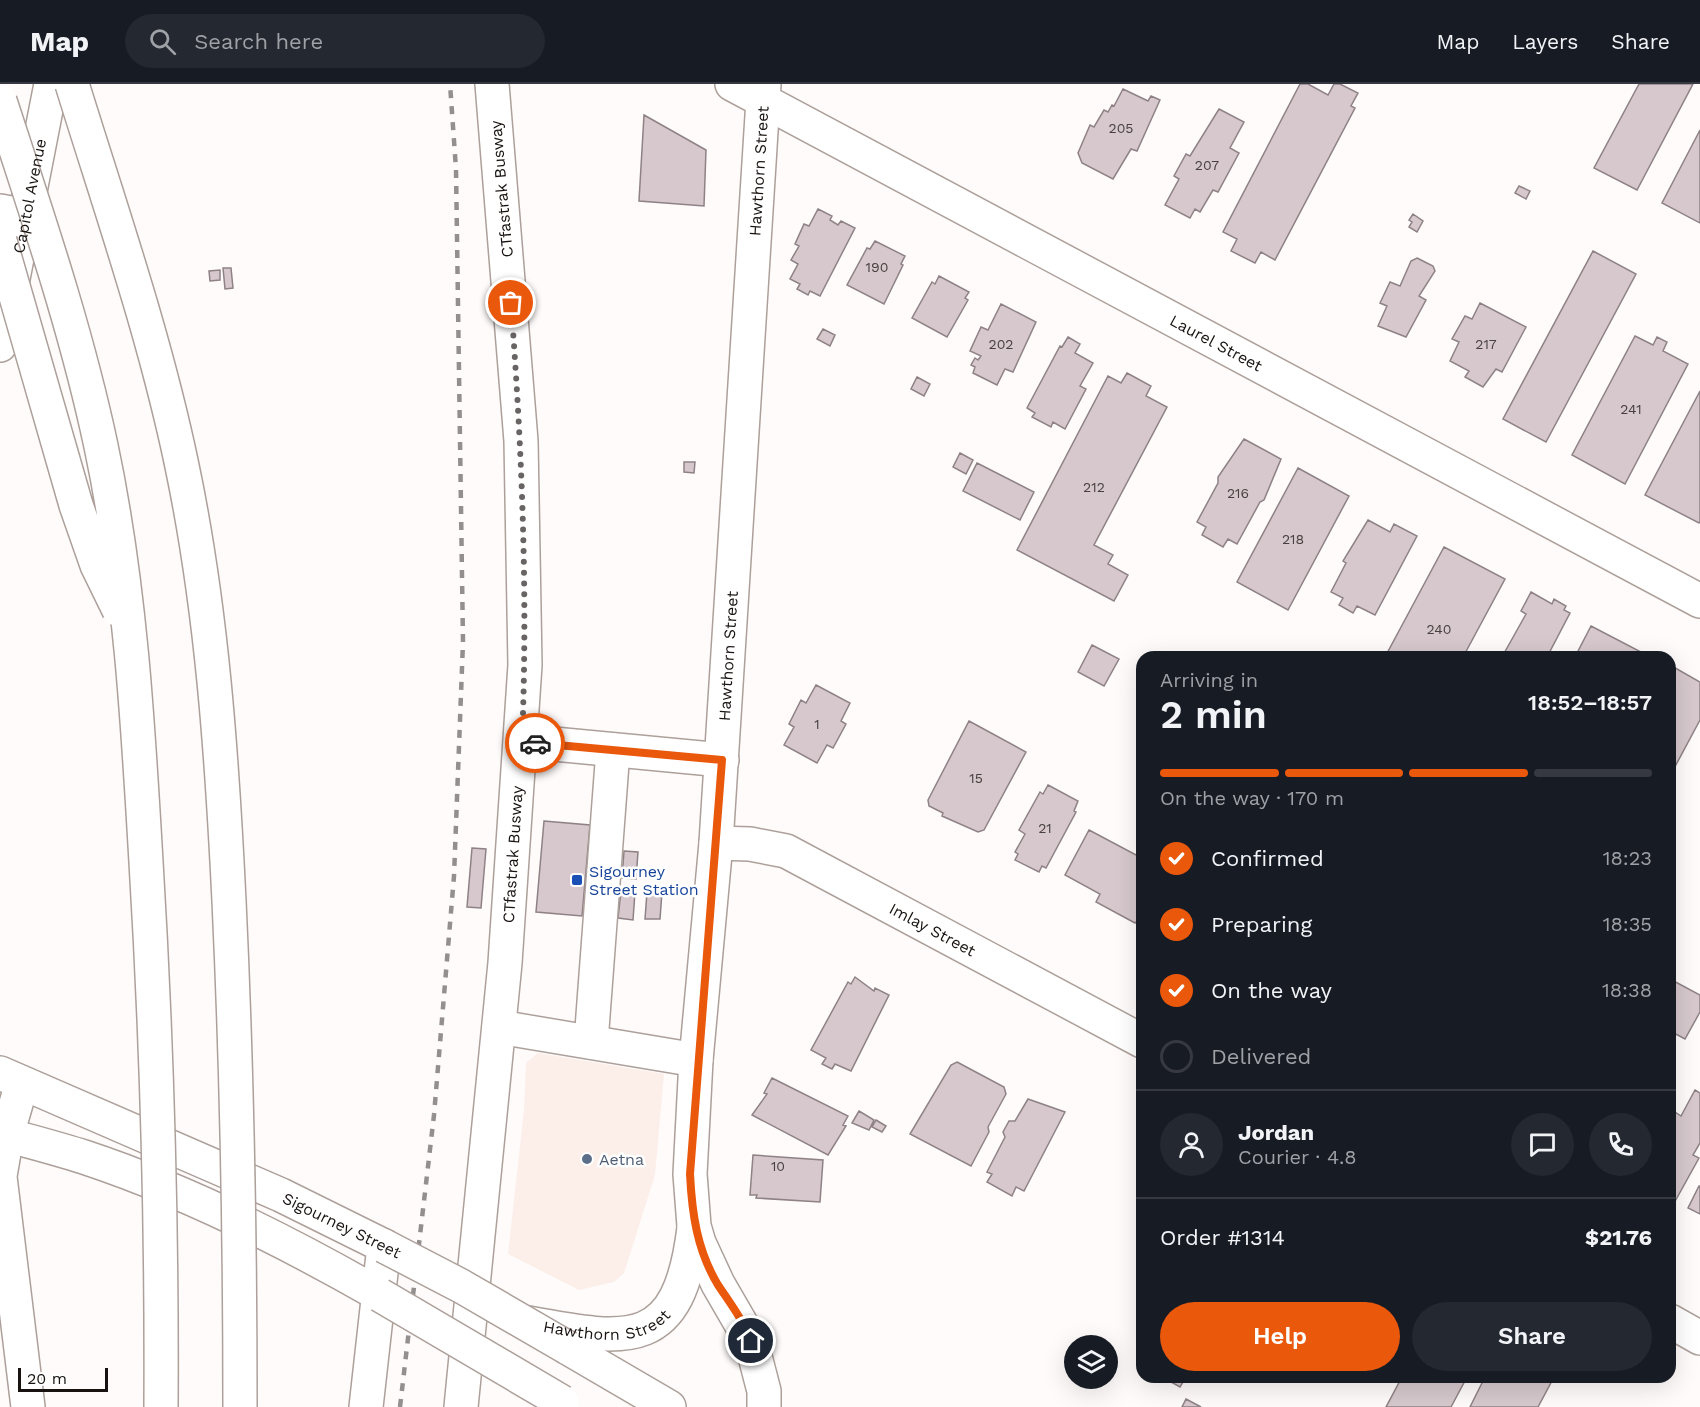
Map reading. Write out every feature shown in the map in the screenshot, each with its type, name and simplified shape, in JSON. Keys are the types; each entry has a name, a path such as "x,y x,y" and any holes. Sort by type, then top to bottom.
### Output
{"main road":[{"name":"Capitol Avenue","path":"0,345 13,214 51,84"},
{"path":"72,84 161,373 187,490 206,614 221,773 233,988 239,1184 240,1407"},
{"name":"CTfastrak Busway","path":"461,1407 499,1027 522,741 525,596 521,441 492,84"},
{"name":"Laurel Street","path":"732,84 764,92 1700,601"},
{"name":"Hawthorn Street","path":"764,92 722,760 696,1060 690,1174 694,1226 708,1264 751,1341 764,1391 764,1407"},
{"path":"0,101 83,370 112,502 131,633 141,768 154,1025 161,1407"},
{"path":"0,241 41,376 76,505 97,565 131,633"},
{"path":"522,741 722,760"},
{"path":"591,1042 613,750"},
{"name":"Imlay Street","path":"716,843 750,844 786,852 1136,1038"},
{"path":"499,1027 696,1060"},
{"path":"11,1078 0,1177 28,1407"},
{"name":"Sigourney Street","path":"11,1078 281,1195 384,1246 525,1323 568,1340 669,1407"},
{"path":"4,1134 84,1157 214,1210 298,1250 380,1295 566,1405"},
{"name":"Hawthorn Street","path":"568,1340 639,1330 663,1318 671,1308 681,1286 694,1226"},
{"path":"366,1407 384,1246"},
{"path":"1676,1324 1700,1338"}],"shaded area":[{"name":"Aetna","path":"538,1053 664,1074 655,1175 624,1273 614,1282 579,1290 508,1254 524,1110 526,1063"}],"building":[{"path":"1300,84 1308,84 1328,95 1334,84 1340,84 1358,93 1351,106 1355,108 1275,260 1261,252 1255,263 1231,251 1237,239 1223,232"},
{"path":"1639,84 1693,84 1637,190 1594,168"},
{"path":"1123,89 1148,101 1151,96 1160,100 1137,151 1131,149 1113,179 1082,163 1078,153 1090,125 1094,127 1104,110 1108,112 1112,105 1114,106"},
{"path":"1219,109 1244,122 1230,148 1239,153 1218,192 1213,190 1200,212 1195,209 1190,218 1165,205 1179,179 1174,176 1186,154 1190,156"},
{"path":"644,115 706,150 704,206 639,201"},
{"path":"1700,130 1700,223 1662,203"},
{"path":"1519,186 1530,191 1526,199 1515,193"},
{"path":"818,209 832,216 830,220 838,225 841,221 855,228 820,296 810,291 808,295 797,289 800,284 790,279 798,264 791,260 799,246 795,244 804,224 809,226"},
{"path":"1413,214 1423,221 1417,232 1409,227 1412,222 1409,220"},
{"path":"875,241 905,256 884,304 847,285 867,248 870,249"},
{"path":"1593,251 1636,274 1546,442 1503,419"},
{"path":"1417,258 1433,266 1435,271 1419,296 1426,300 1406,337 1378,326 1387,306 1380,303 1390,282 1400,286 1411,261"},
{"path":"223,268 231,268 233,288 225,289"},
{"path":"220,270 220,280 210,281 209,271"},
{"path":"939,276 969,292 965,298 968,300 947,337 912,318 932,282 935,284"},
{"path":"1480,303 1526,327 1502,372 1496,369 1483,387 1465,377 1469,371 1450,361 1459,342 1452,339 1465,316 1472,319"},
{"path":"1001,304 1036,322 1013,372 1005,369 997,385 973,373 975,367 971,365 975,358 978,360 981,356 970,351 981,327 988,330"},
{"path":"823,329 835,335 830,346 817,339"},
{"path":"1635,336 1653,345 1657,337 1667,342 1663,351 1688,364 1625,484 1572,455"},
{"path":"1068,337 1080,344 1075,353 1093,363 1080,386 1086,389 1065,429 1053,422 1051,427 1032,417 1035,413 1027,408 1060,346 1062,347"},
{"path":"1127,373 1151,386 1146,396 1167,407 1094,545 1113,555 1108,564 1128,575 1114,601 1017,550 1108,376 1121,383"},
{"path":"917,377 930,384 924,396 911,389"},
{"path":"1700,391 1700,521 1699,523 1645,495"},
{"path":"1244,439 1281,459 1264,500 1260,502 1237,544 1228,539 1223,547 1202,535 1206,527 1197,522 1218,483 1218,477"},
{"path":"960,453 973,460 966,474 953,467"},
{"path":"684,462 695,462 694,473 684,472"},
{"path":"977,463 1034,492 1020,520 963,491"},
{"path":"1298,468 1349,496 1288,610 1237,582"},
{"path":"1368,520 1390,532 1394,524 1417,536 1375,615 1357,606 1353,613 1339,605 1343,598 1331,592 1346,563 1343,561"},
{"path":"1444,547 1505,579 1466,651 1388,651"},
{"path":"1531,592 1552,604 1554,599 1566,606 1564,610 1570,613 1550,651 1505,651 1526,614 1521,611"},
{"path":"1591,626 1639,651 1578,651"},
{"path":"1092,645 1119,659 1104,686 1078,672"},
{"path":"1676,668 1700,682 1700,720 1676,765"},
{"path":"816,685 850,703 841,721 846,724 833,748 827,745 817,763 784,745 794,727 789,724 801,700 806,703"},
{"path":"969,721 1026,752 984,830 978,832 942,816 943,813 929,806 928,800"},
{"path":"1048,785 1078,801 1074,811 1076,812 1046,868 1042,866 1039,872 1015,860 1018,854 1015,852 1025,834 1019,830 1040,792 1043,794"},
{"path":"544,821 590,825 582,916 536,912"},
{"path":"1089,830 1136,855 1136,922 1096,902 1100,894 1065,875"},
{"path":"472,848 486,849 481,908 467,907"},
{"path":"624,851 638,852 636,879 622,878"},
{"path":"621,891 635,892 633,920 618,918"},
{"path":"647,892 662,892 660,919 645,919"},
{"path":"855,977 874,991 875,988 889,995 851,1071 835,1064 832,1069 822,1064 826,1058 811,1050 848,982 851,984"},
{"path":"1676,982 1700,995 1700,1012 1685,1039 1676,1034"},
{"path":"957,1062 1004,1087 1006,1094 971,1166 910,1134 951,1065"},
{"path":"772,1078 848,1116 843,1125 846,1126 828,1155 752,1115 767,1094 764,1093"},
{"path":"1695,1090 1700,1093 1700,1143 1693,1155 1699,1158 1676,1200 1676,1113 1681,1116"},
{"path":"1028,1099 1065,1112 1024,1191 1016,1187 1012,1196 987,1182 992,1174 987,1172 1005,1137 1003,1132 1009,1121 1015,1121"},
{"path":"859,1111 874,1120 869,1130 852,1123"},
{"path":"876,1120 886,1126 882,1132 872,1127"},
{"path":"753,1155 823,1160 820,1202 756,1198 757,1195 750,1195"},
{"path":"1700,1186 1700,1214 1688,1208"},
{"path":"1399,1383 1464,1383 1451,1407 1386,1407"},
{"path":"1482,1383 1551,1383 1538,1407 1470,1407"},
{"path":"1186,1399 1201,1407 1182,1407"}],"railway":[{"path":"400,1407 434,1115 454,876 463,642 456,169 450,84"}],"way so far":[{"path":"511,303 521,441 524,523 525,665 522,741 535,743"}],"place":[{"name":"Sigourney Street Station","path":"577,880"},
{"name":"Aetna","path":"587,1159"}],"route":[{"path":"535,743 722,760 696,1060 690,1174 691,1203 694,1226 708,1264 746,1328 751,1341"}]}
